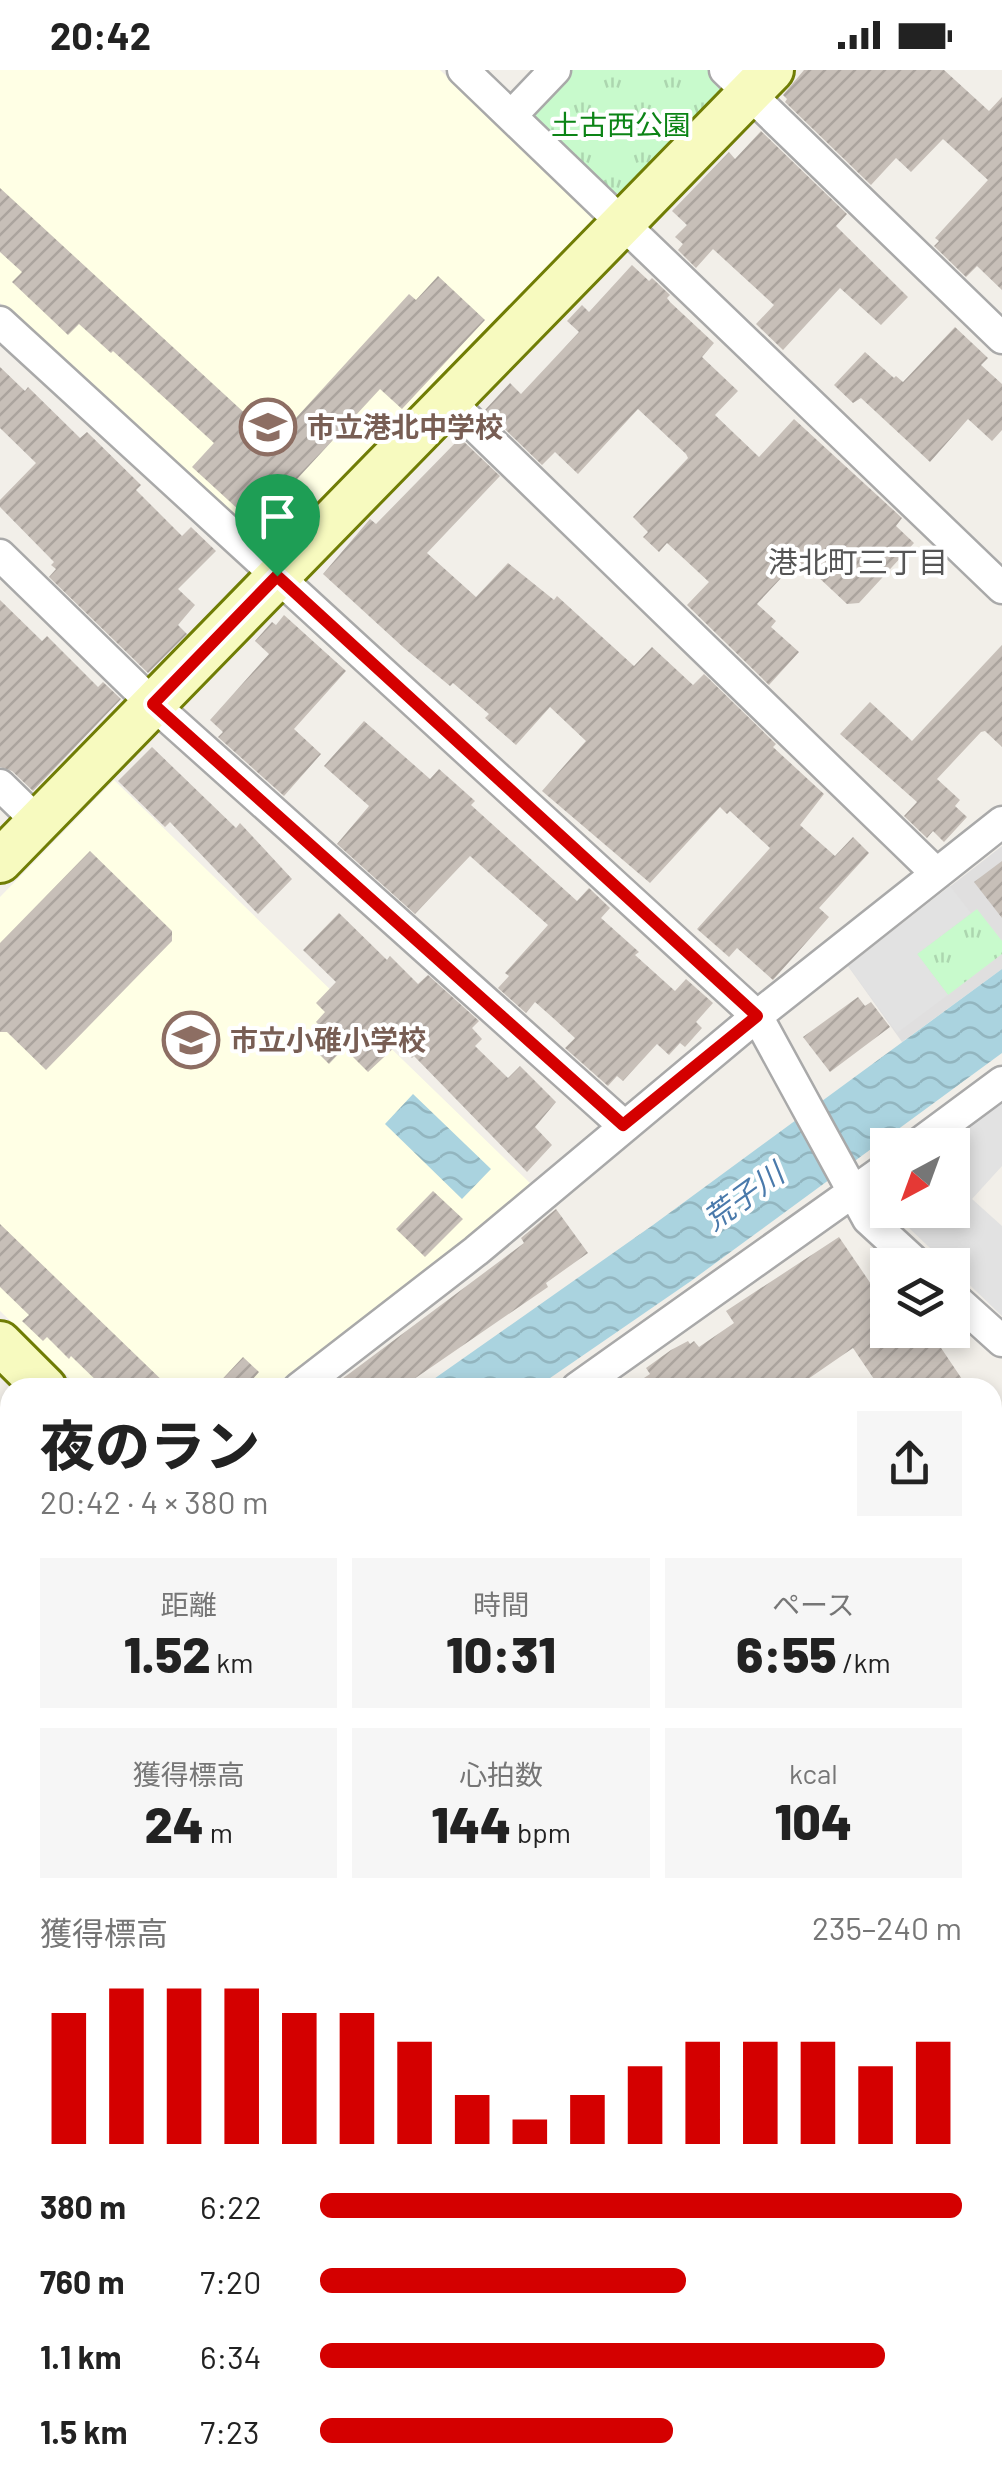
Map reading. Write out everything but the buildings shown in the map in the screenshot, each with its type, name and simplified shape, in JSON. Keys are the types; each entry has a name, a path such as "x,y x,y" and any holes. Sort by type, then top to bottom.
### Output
{"street":[{"path":"463,70 1002,588"},
{"path":"511,116 556,70"},
{"path":"0,861 624,225 749,78 1002,338"},
{"path":"0,322 757,1016 868,1219 900,1248"},
{"path":"449,401 936,873"},
{"path":"0,556 153,704 623,1125"},
{"path":"0,785 38,822"},
{"path":"312,1378 476,1252 623,1125 1002,822"},
{"path":"940,1128 1002,1082"},
{"path":"590,1378 849,1185 870,1175"},
{"path":"970,1312 1002,1340"},
{"path":"0,1344 36,1378"}],"shaded area":[{"name":"市立港北中学校","path":"0,70 440,70 594,219 593,229 280,551 270,551 0,303"},
{"name":"市立小碓小学校","path":"114,780 530,1183 468,1237 284,1378 70,1378 0,1311 0,897"},
{"path":"1002,846 1002,969 902,1042 848,966"},
{"path":"950,886 971,913 917,954 948,995 897,1033 848,966"},
{"path":"1002,1102 1002,1166 972,1199 1002,1226 1002,1316 970,1285 970,1248 930,1248 909,1228 970,1228 970,1128 967,1128"}],"green space":[{"name":"土古西公園","path":"569,70 711,70 720,79 724,97 630,194 612,193 534,117 534,108"},
{"path":"977,909 1002,941 1002,954 948,995 917,954"}],"water":[{"name":"荒子川","path":"1002,969 1002,1053 900,1128 870,1128 870,1150 691,1281 550,1378 435,1378 653,1225"},
{"path":"413,1094 491,1169 462,1199 385,1124"}],"place":[{"name":"市立港北中学校","path":"268,427"},
{"name":"市立小碓小学校","path":"191,1040"}],"district":[{"name":"港北町三丁目","path":"858,563"}],"route":[{"path":"277,576 757,1016 623,1125 153,704 277,576"}]}
